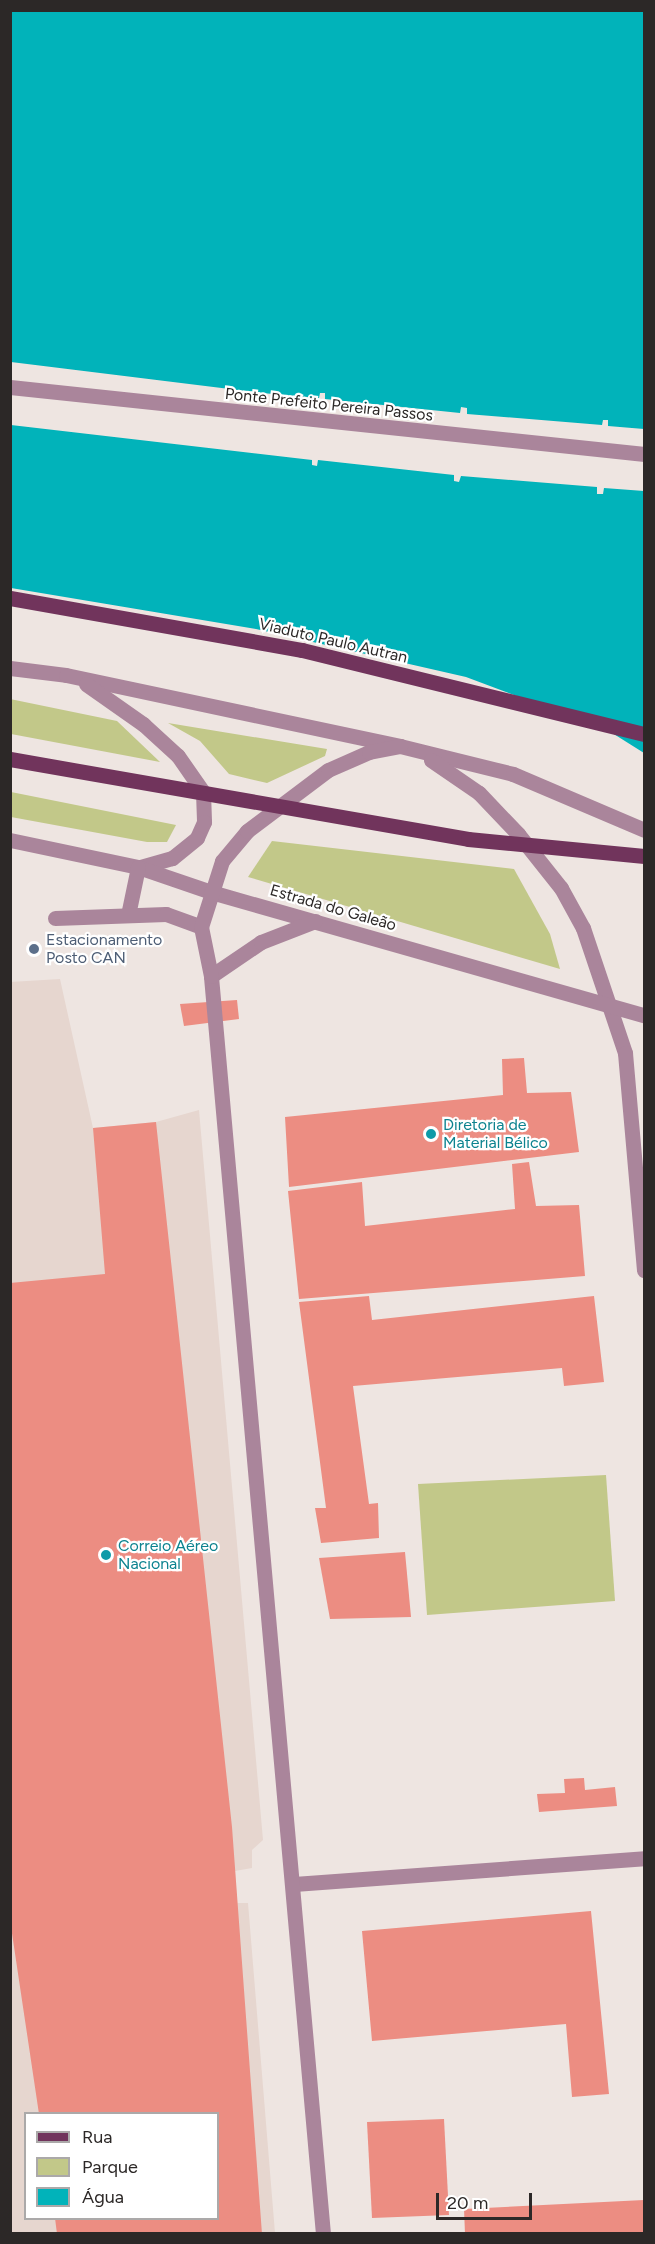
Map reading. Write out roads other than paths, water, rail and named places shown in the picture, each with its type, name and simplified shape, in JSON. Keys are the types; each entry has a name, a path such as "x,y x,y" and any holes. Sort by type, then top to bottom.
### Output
{"main road":[{"name":"Viaduto Paulo Autran","path":"10,598 302,650 645,734"},
{"path":"10,759 457,837 645,856"}],"street":[{"name":"Ponte Prefeito Pereira Passos","path":"10,387 645,454"},
{"path":"10,668 66,675 405,747 513,774 645,830"},
{"path":"66,675 95,688 144,724 178,756 202,792 204,822 197,838 172,858 138,867 128,915"},
{"path":"322,2234 295,1945 294,1884 211,976 201,927 222,861 257,824 328,770 369,752 405,747 450,770 479,793 561,888 583,928 625,1053 645,1270"},
{"name":"Estrada do Galeão","path":"10,840 138,867 211,892 645,1015"},
{"path":"55,918 166,914 201,927"},
{"path":"211,976 261,942 315,921"},
{"path":"294,1884 645,1858"}],"water":[{"path":"10,11 644,11 644,753 609,731 466,677 256,629 11,588"}],"place":[{"name":"Estacionamento Posto CAN","path":"34,949"},
{"name":"Diretoria de Material Bélico","path":"431,1134"},
{"name":"Correio Aéreo Nacional","path":"106,1555"}]}
